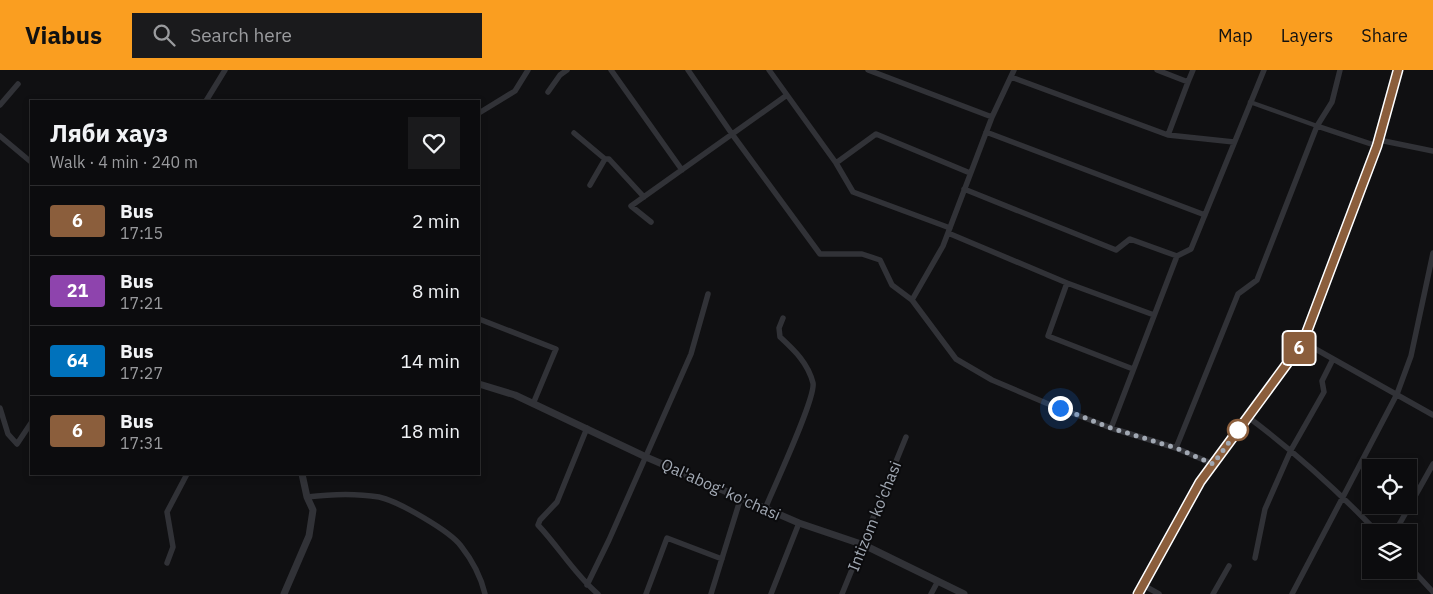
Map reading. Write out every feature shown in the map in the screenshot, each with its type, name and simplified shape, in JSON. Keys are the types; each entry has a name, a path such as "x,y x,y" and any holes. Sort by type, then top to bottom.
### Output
{"main road":[{"path":"1138,594 1200,482 1303,342 1378,143 1398,70"}],"street":[{"path":"207,100 225,70"},
{"path":"480,112 514,91 528,70"},
{"path":"548,92 566,70"},
{"path":"611,70 682,170"},
{"path":"688,70 732,134 820,254 862,254 880,260 892,285 912,300 956,360 992,380 1111,428 1176,448 1213,464"},
{"path":"769,70 836,164 853,192 949,231 1067,283 1154,314"},
{"path":"868,70 883,73 992,117"},
{"path":"912,300 949,231 992,117 1014,70"},
{"path":"1157,70 1188,82"},
{"path":"1168,135 1193,70"},
{"path":"1111,428 1177,256 1191,249 1264,70"},
{"path":"1176,448 1238,294 1257,280 1317,126 1332,102 1340,70"},
{"path":"1011,77 1168,135 1234,142"},
{"path":"0,105 18,84"},
{"path":"651,222 631,206 787,95"},
{"path":"1250,102 1317,126 1378,143 1433,151"},
{"path":"986,132 1205,215"},
{"path":"574,133 605,159 609,158 644,197"},
{"path":"836,164 876,134 970,173"},
{"path":"0,136 30,161"},
{"path":"590,186 605,159"},
{"path":"964,189 1116,250 1130,239 1177,256"},
{"path":"1292,594 1397,394 1411,356 1433,253"},
{"path":"1067,283 1048,336 1133,369"},
{"path":"587,585 692,354 708,294"},
{"path":"765,509 805,414 813,385 803,359 780,337 783,318"},
{"path":"480,319 556,349 533,404"},
{"path":"1303,342 1433,415"},
{"path":"1255,558 1265,509 1291,450 1324,392 1322,381 1333,359"},
{"name":"Qal'abog' ko'chasi","path":"480,384 515,395 765,509 799,523 864,545 964,594"},
{"path":"0,408 8,434 17,444 30,424"},
{"path":"1248,417 1291,450 1344,496 1370,524"},
{"path":"587,428 557,502 540,520 538,525 555,543 587,585 598,594"},
{"name":"Intizom ko'chasi","path":"842,594 864,545 906,437"},
{"path":"1399,524 1433,464"},
{"path":"167,563 173,547 167,512 186,475"},
{"path":"284,594 309,536 313,510 307,497 302,475"},
{"path":"307,497 335,494 381,498 419,514 460,544 481,579 485,594"},
{"path":"711,594 741,497"},
{"path":"771,594 799,523"},
{"path":"646,594 667,538 722,559"},
{"path":"1213,594 1229,566"},
{"path":"1417,575 1433,592"},
{"path":"931,594 938,581"},
{"path":"1143,585 1159,594"}],"bus line":[{"name":"6","path":"1138,594 1200,482 1303,342 1377,146 1398,70"}],"route":[{"path":"1060,408 1111,428 1176,448 1213,464 1238,430"}]}
